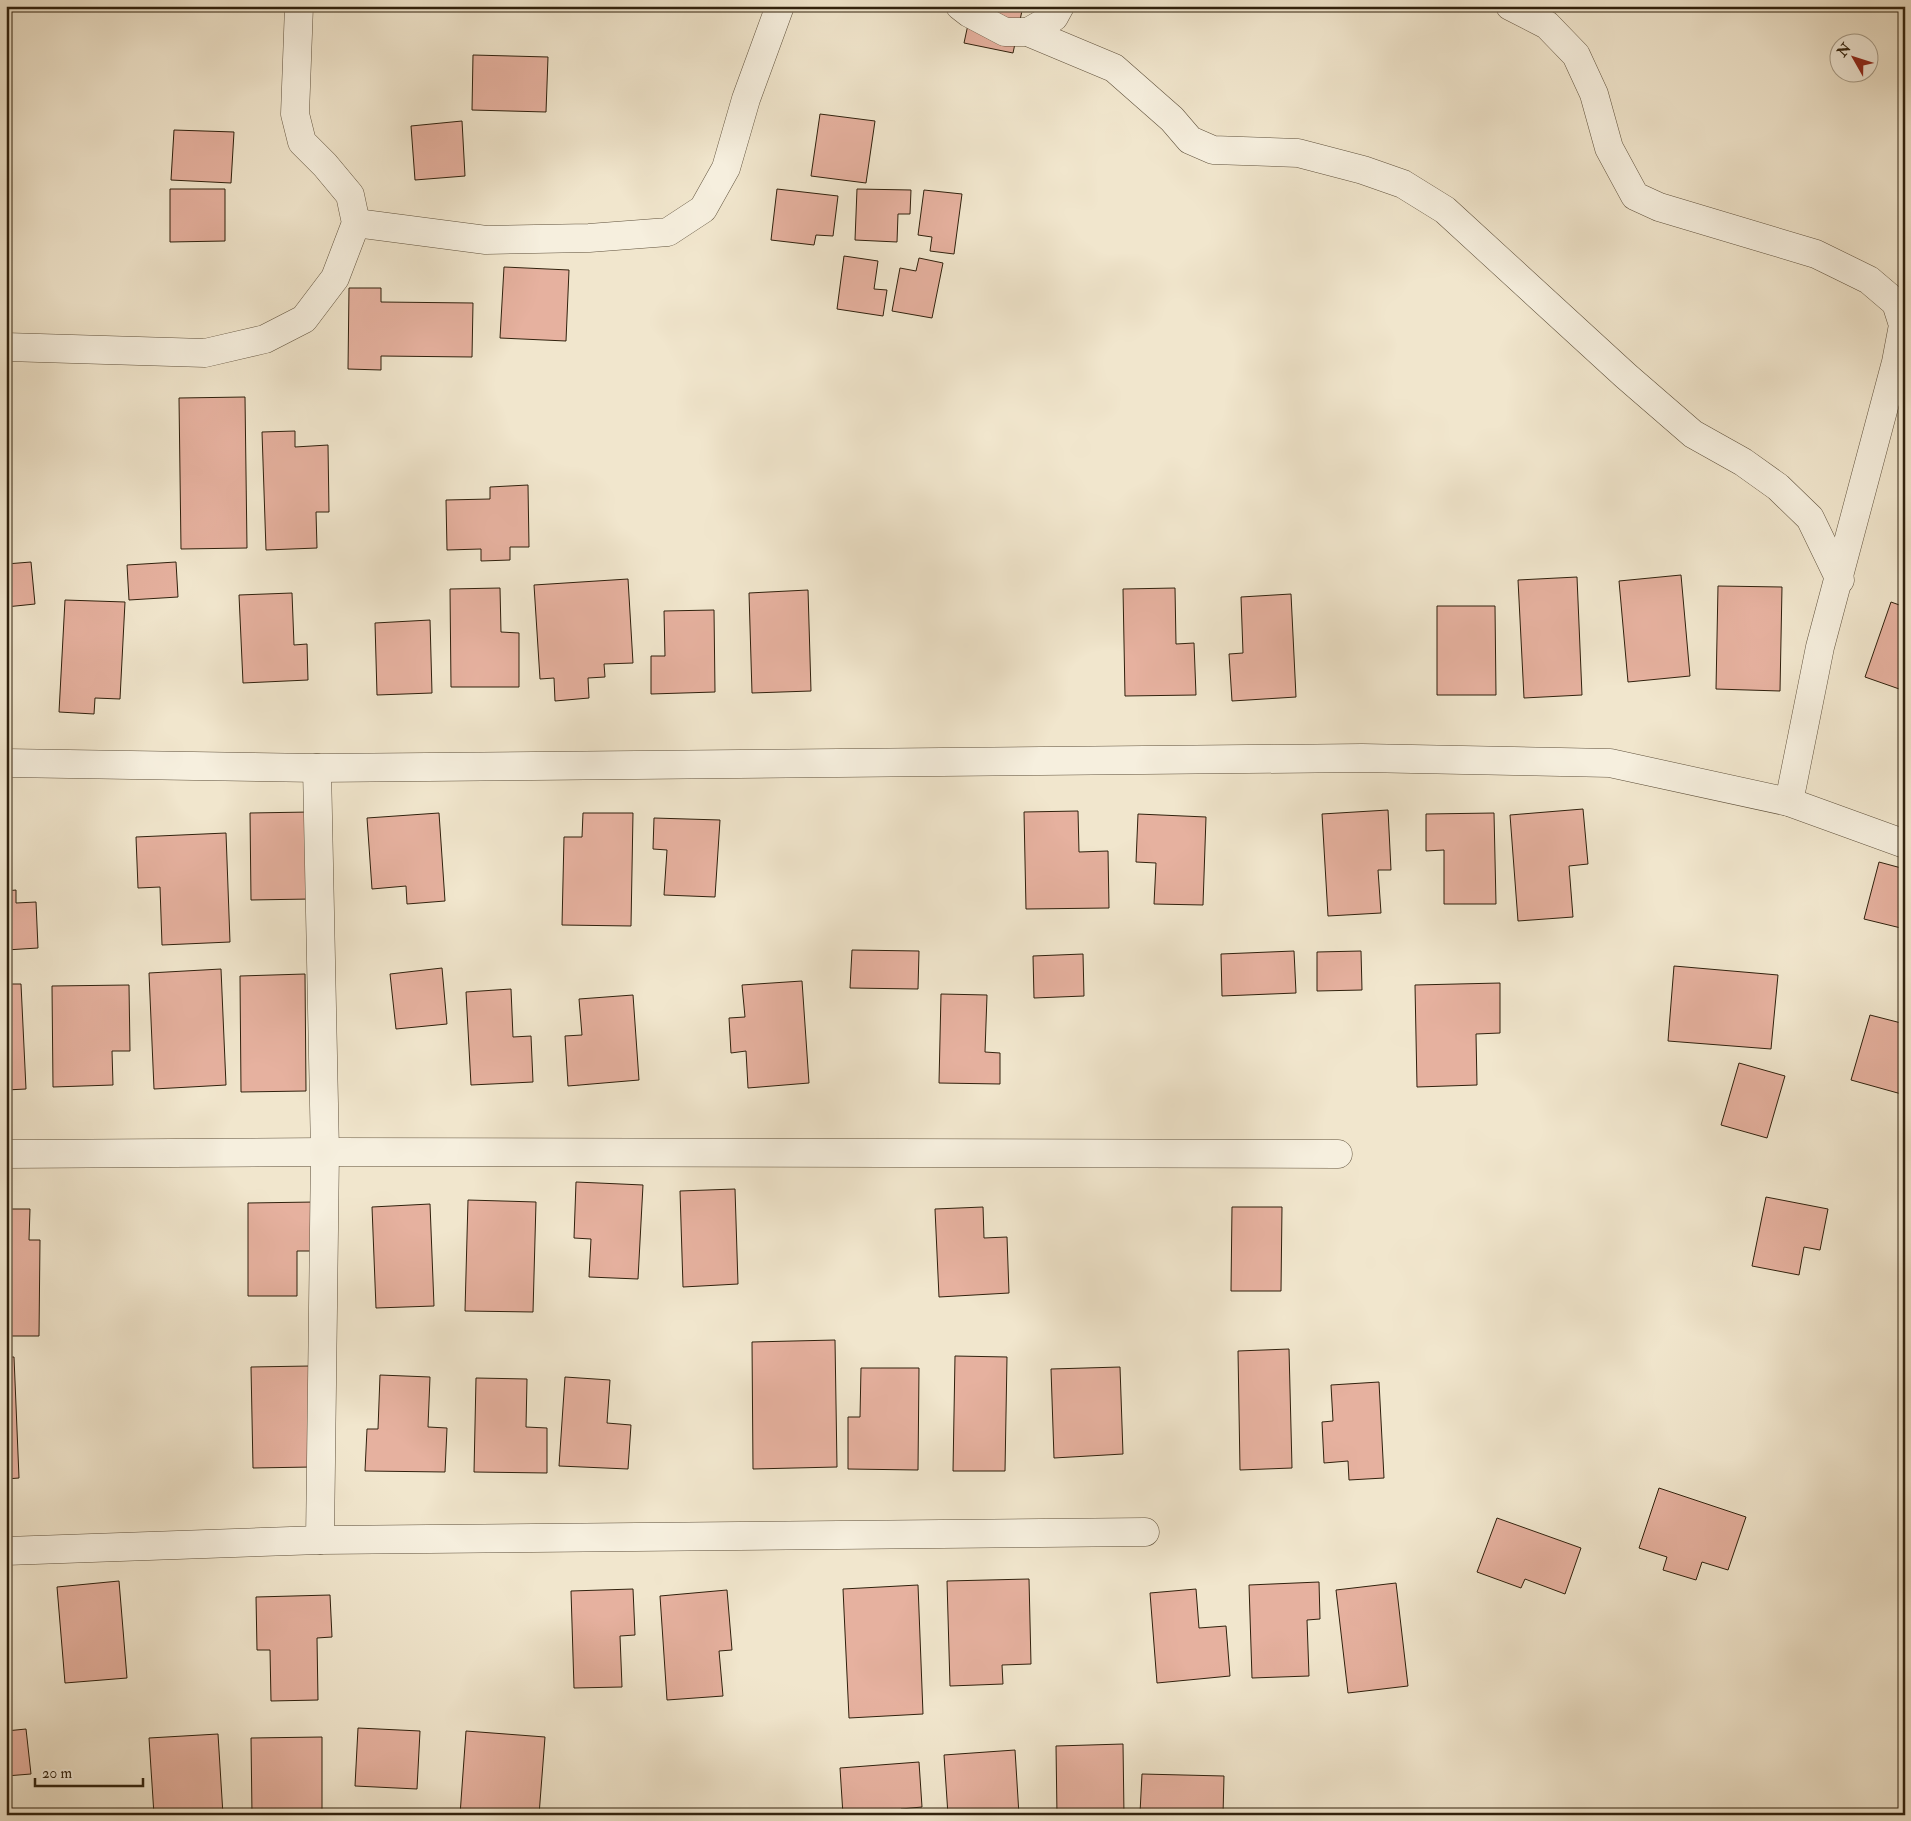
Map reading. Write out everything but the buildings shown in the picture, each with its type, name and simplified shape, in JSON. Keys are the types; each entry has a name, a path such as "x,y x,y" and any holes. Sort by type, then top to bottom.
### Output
{"street":[{"path":"6,347 206,353 265,340 304,319 335,278 356,223 350,196 325,165 302,142 295,114 299,6"},
{"path":"356,223 486,240 588,238 668,232 703,209 726,168 746,99 780,6"},
{"path":"960,6 969,13 1005,32 1028,32 1114,68 1172,119 1190,140 1213,150 1298,153 1363,170 1403,184 1446,210 1626,376 1693,434 1743,462 1778,488 1810,518 1840,580"},
{"path":"1028,32 1054,17 1060,6"},
{"path":"1510,6 1547,25 1576,55 1594,94 1608,148 1636,196 1659,207 1816,254 1869,280 1896,303 1903,325 1896,362 1840,580 1820,646 1789,802"},
{"path":"6,763 317,768 1362,758 1610,763 1789,802 1905,844"},
{"path":"317,768 325,1152 320,1540"},
{"path":"6,1154 325,1152 1338,1154"},
{"path":"6,1551 320,1540 1145,1532"}]}
